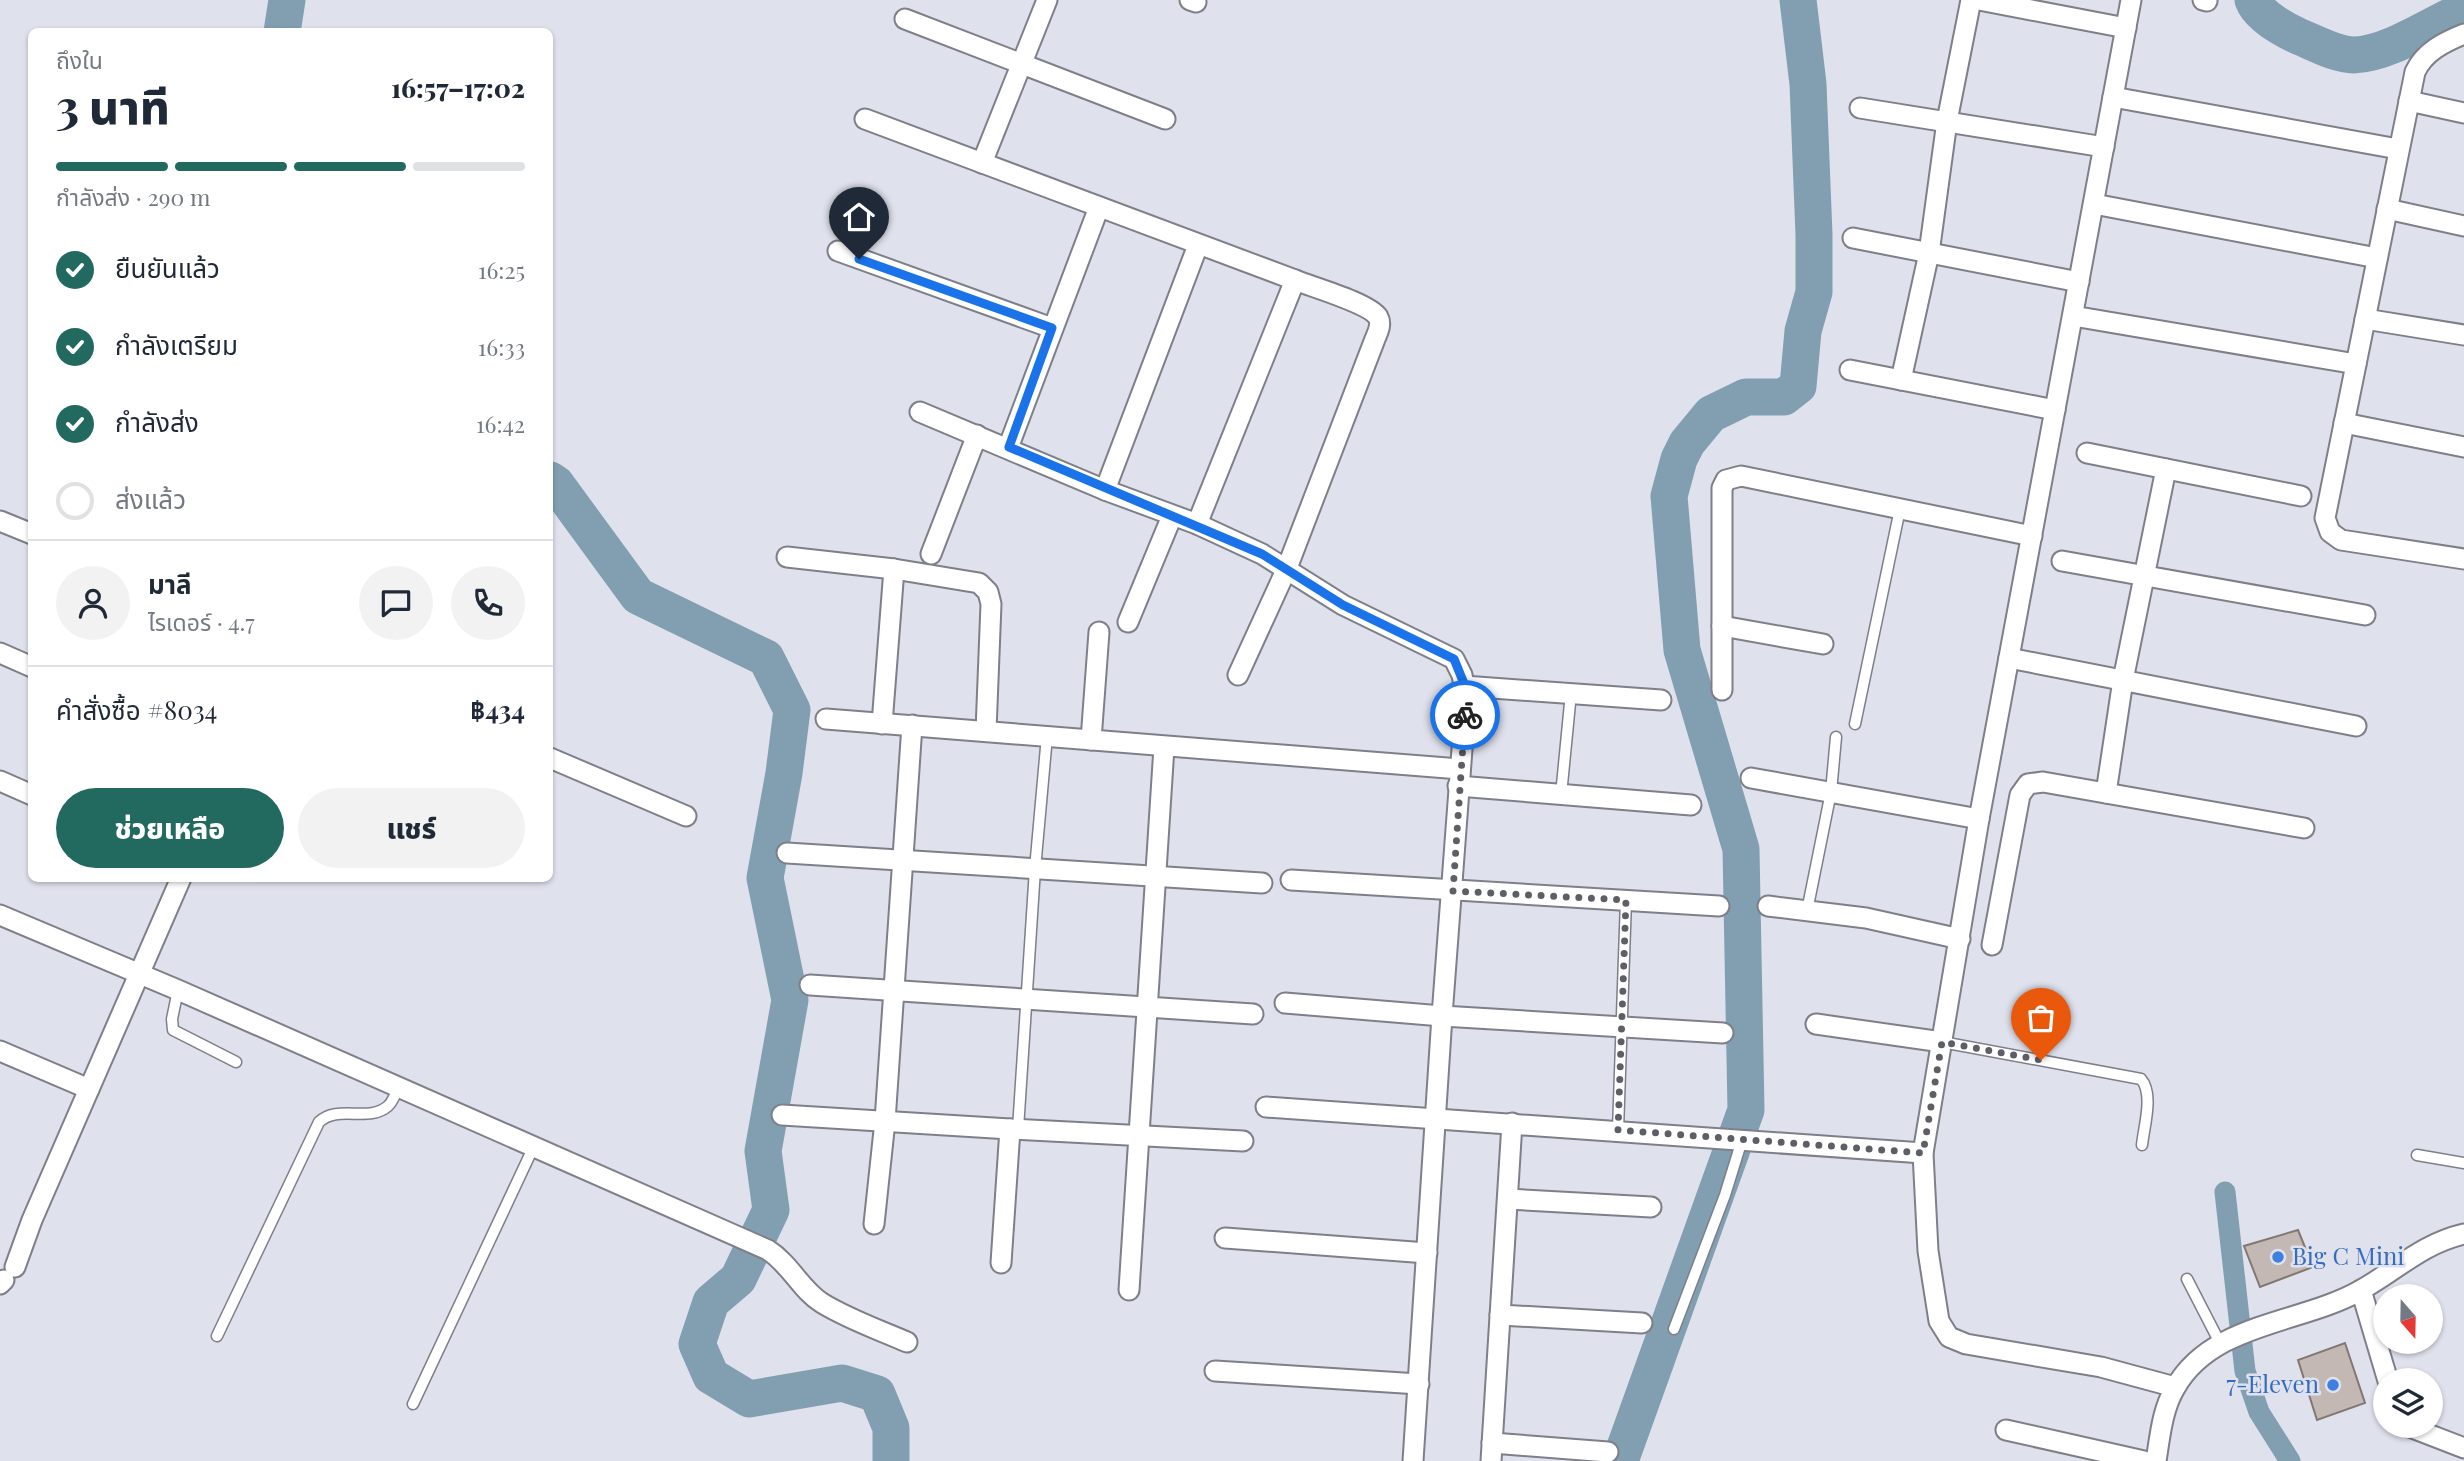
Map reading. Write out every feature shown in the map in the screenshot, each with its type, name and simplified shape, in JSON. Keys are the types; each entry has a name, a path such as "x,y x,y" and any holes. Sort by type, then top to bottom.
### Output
{"street":[{"path":"982,163 1046,0"},
{"path":"1901,380 1928,253 1947,121 1971,0"},
{"path":"1979,0 2126,28"},
{"path":"2131,0 1979,819 1923,1153 1928,1251 1939,1321 1949,1337 1966,1344 2101,1367 2175,1387"},
{"path":"905,19 1165,119"},
{"path":"2464,34 2421,58 2415,72 2325,518 2330,532 2341,540 2464,559"},
{"path":"2113,97 2398,149"},
{"path":"2409,101 2464,113"},
{"path":"1860,108 2104,147"},
{"path":"865,119 1371,310 1380,323 1287,568 1238,674"},
{"path":"2094,204 2377,258"},
{"path":"1009,447 1099,207"},
{"path":"2387,209 2464,226"},
{"path":"1853,238 2079,282"},
{"path":"1105,489 1198,245"},
{"path":"838,251 1052,328"},
{"path":"1196,524 1295,280"},
{"path":"2073,316 2356,364"},
{"path":"2365,319 2464,335"},
{"path":"1850,370 2055,410"},
{"path":"920,412 1196,524 1287,568 1343,605 1454,659 1465,686 1466,696 1453,891 1441,1016 1413,1461"},
{"path":"2344,424 2464,447"},
{"path":"930,554 977,435"},
{"path":"2087,453 2301,496"},
{"path":"2106,793 2123,680 2166,469"},
{"path":"1722,690 1722,488 1726,480 1741,476 2032,536"},
{"path":"1128,622 1172,516"},
{"path":"0,521 28,532"},
{"path":"787,557 894,569 979,583 988,592 991,604 986,731"},
{"path":"2062,561 2365,615"},
{"path":"882,724 894,569"},
{"path":"1722,626 1823,644"},
{"path":"1091,740 1099,632"},
{"path":"0,653 28,665"},
{"path":"2009,658 2356,726"},
{"path":"1465,686 1661,700"},
{"path":"826,719 1164,747 1459,778 1561,794 1691,805"},
{"path":"874,1224 885,1121 912,725"},
{"path":"1129,1290 1164,747"},
{"path":"553,759 686,817"},
{"path":"1751,778 1979,819"},
{"path":"0,781 28,793"},
{"path":"1992,945 2020,795 2028,784 2043,782 2304,828"},
{"path":"787,853 1262,883"},
{"path":"1291,880 1719,906"},
{"path":"6,1277 179,882"},
{"path":"1768,906 1866,918 1959,939"},
{"path":"0,915 399,1086 768,1250 782,1259 809,1292 822,1303 907,1342"},
{"path":"810,985 894,988 1253,1014"},
{"path":"1285,1003 1441,1016 1723,1033"},
{"path":"1816,1024 1942,1042"},
{"path":"0,1051 89,1089"},
{"path":"1266,1107 1512,1122 1923,1153"},
{"path":"782,1115 1242,1141"},
{"path":"1512,1122 1491,1452 1608,1452"},
{"path":"1001,1263 1014,1129"},
{"path":"1508,1199 1651,1208"},
{"path":"2156,1461 2164,1414 2175,1387 2206,1353 2242,1334 2332,1303 2361,1290 2431,1243 2464,1234"},
{"path":"1224,1238 1427,1253"},
{"path":"2361,1290 2384,1368"},
{"path":"1500,1315 1642,1323"},
{"path":"1215,1371 1419,1384"},
{"path":"2006,1430 2144,1461"},
{"path":"2438,1438 2464,1448"}],"lane":[{"path":"1855,724 1900,509"},
{"path":"1561,794 1571,693"},
{"path":"1014,1129 1047,736"},
{"path":"1807,911 1830,792 1836,737"},
{"path":"1618,1130 1626,900"},
{"path":"178,990 172,1019 173,1030 236,1062"},
{"path":"1942,1042 2140,1079 2146,1086 2148,1095 2142,1145"},
{"path":"217,1336 319,1122 333,1113 379,1111 388,1106 399,1086"},
{"path":"1674,1329 1725,1195 1742,1140"},
{"path":"413,1404 534,1146"},
{"path":"2417,1155 2464,1163"},
{"path":"2187,1279 2221,1345"}],"building":[{"name":"Big C Mini","path":"2298,1230 2313,1267 2260,1287 2244,1246"},
{"name":"7-Eleven","path":"2345,1343 2365,1403 2317,1420 2298,1360"}],"waterway":[{"path":"283,28 287,0"},
{"path":"1620,1461 1746,1110 1741,849 1682,650 1669,496 1679,459 1687,443 1711,414 1746,397 1784,397 1798,386 1803,331 1814,292 1808,84 1798,0"},
{"path":"2253,0 2266,17 2285,30 2333,51 2354,55 2396,44 2464,10"},
{"path":"553,482 638,596 766,658 792,710 765,878 790,1000 763,1151 771,1210 738,1279 711,1302 697,1344 711,1376 749,1399 842,1383 877,1394 891,1428 891,1461"},
{"path":"2225,1192 2245,1371 2259,1412 2290,1461"}],"way so far":[{"path":"1465,715 1458,786 1453,891 1626,900 1618,1130 1923,1153 1942,1042 2041,1060"}],"place":[{"name":"Big C Mini","path":"2278,1257"},
{"name":"7-Eleven","path":"2333,1385"}],"route":[{"path":"859,259 1052,328 1009,447 1262,554 1343,605 1416,638 1454,659 1465,686 1465,715"}]}
